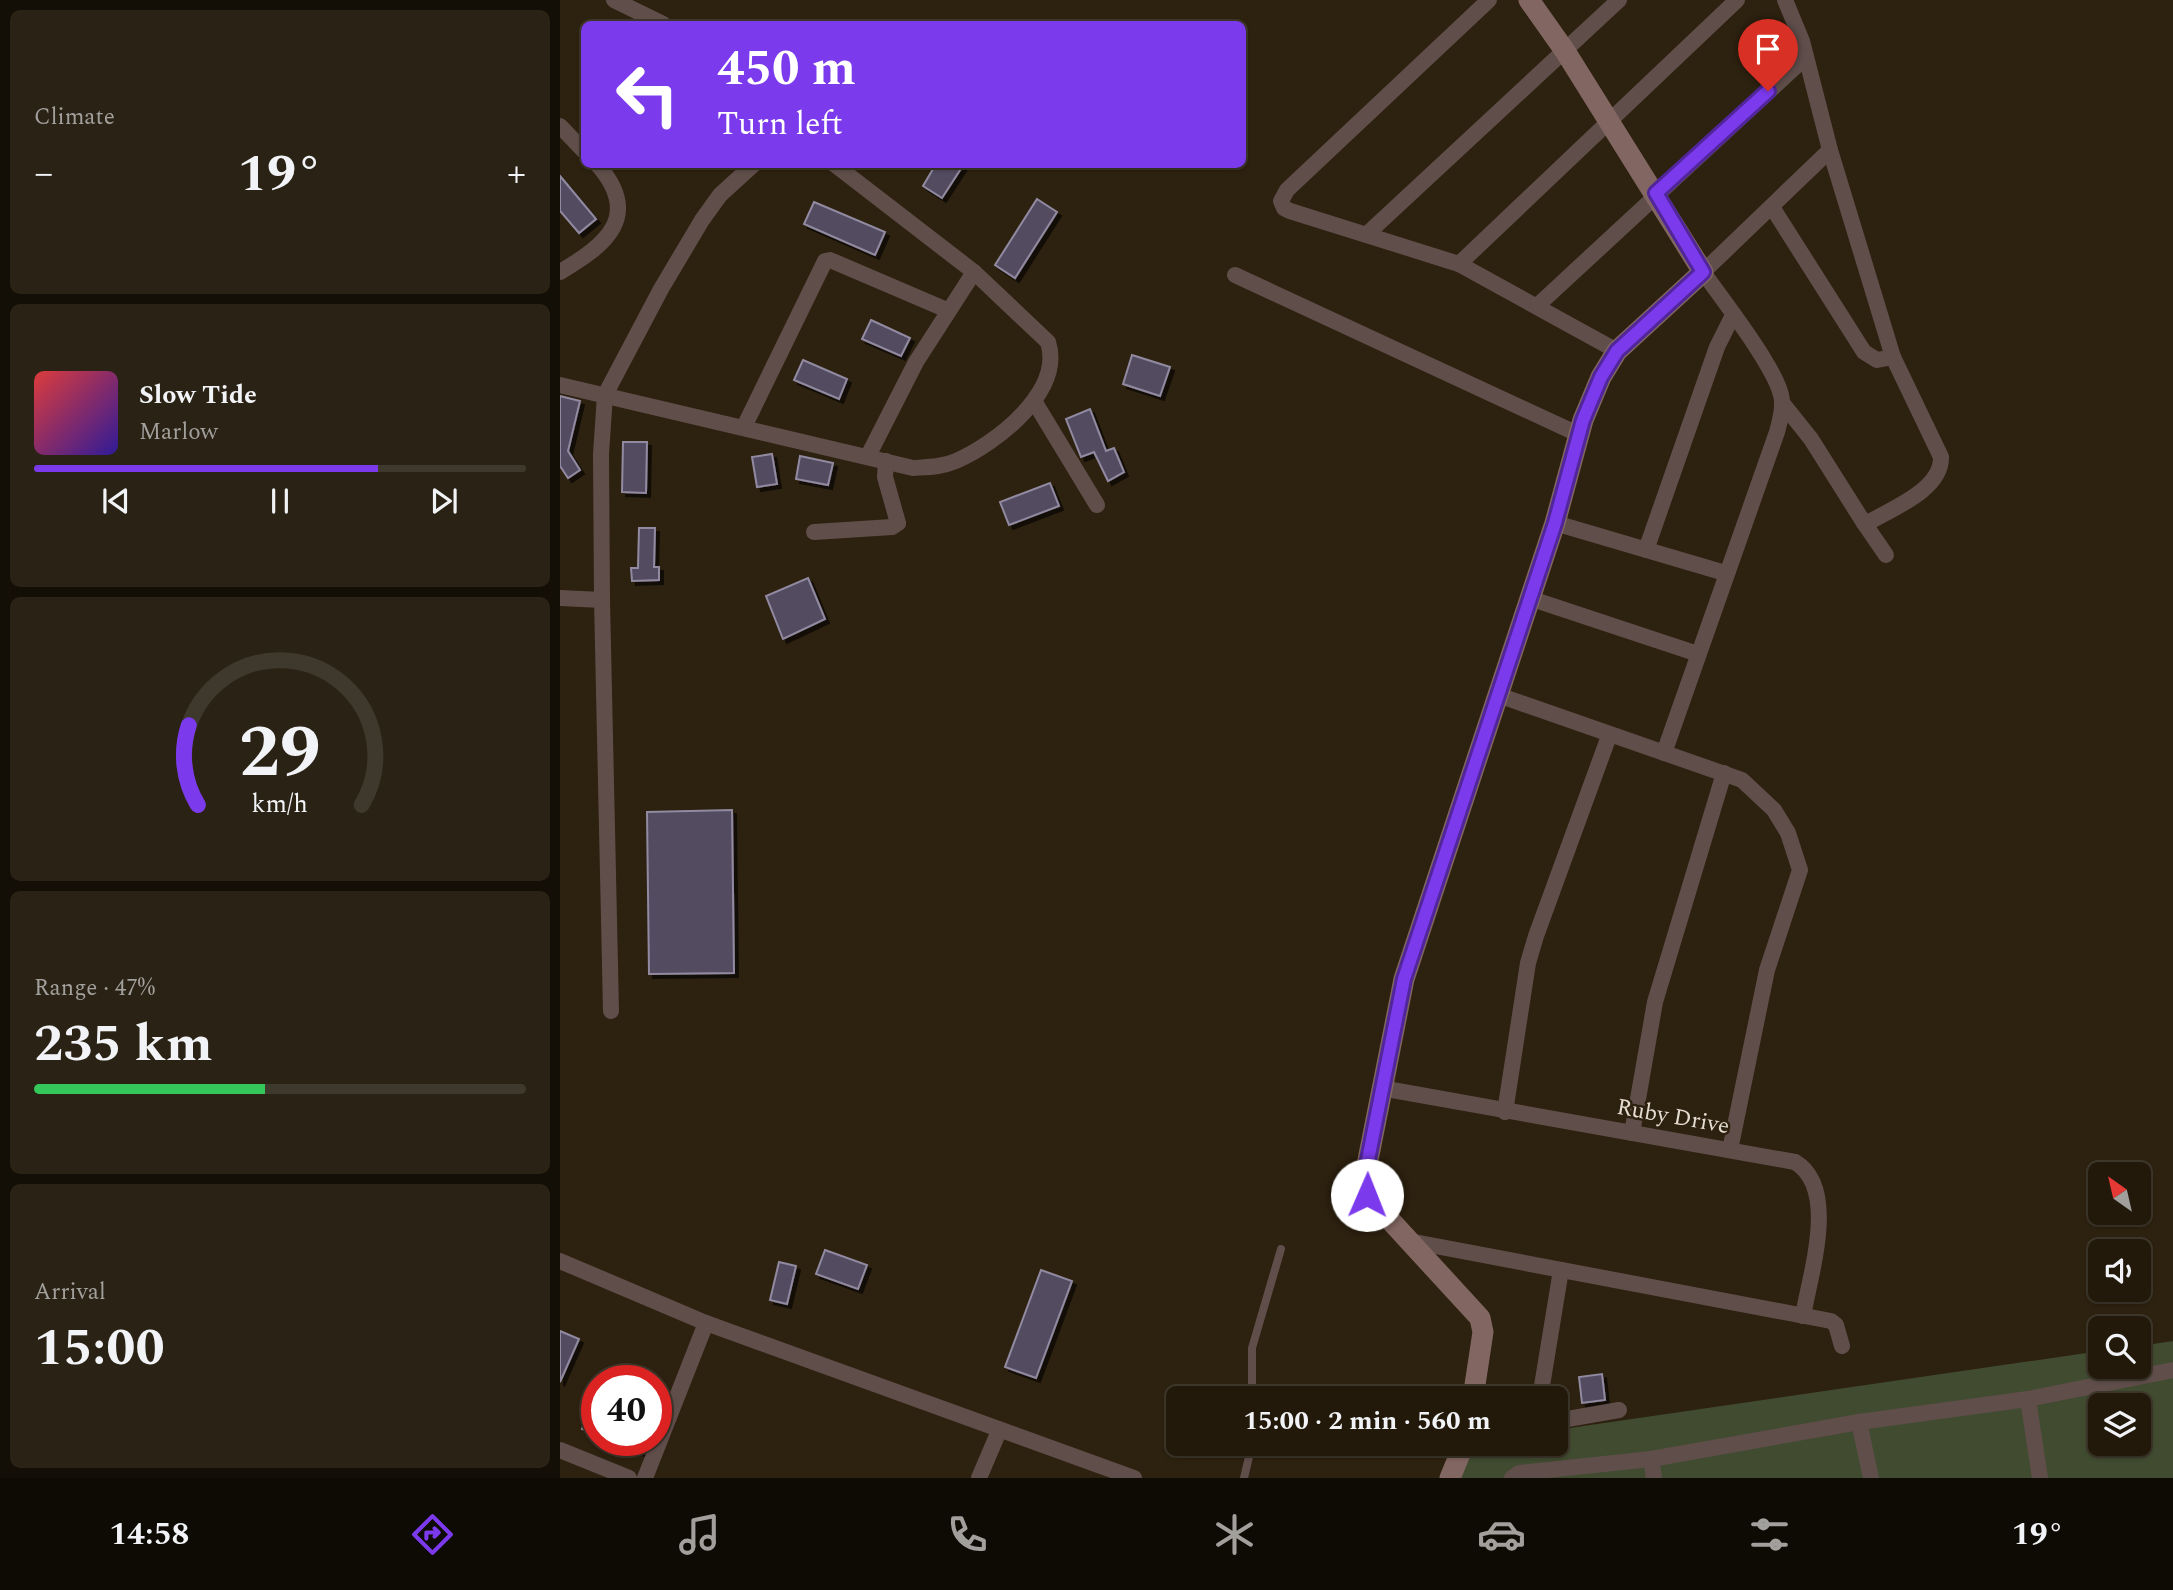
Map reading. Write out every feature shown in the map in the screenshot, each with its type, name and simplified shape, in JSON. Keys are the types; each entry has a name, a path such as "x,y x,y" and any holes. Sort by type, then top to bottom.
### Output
{"street":[{"path":"614,0 658,21"},
{"path":"1489,0 1282,195 1284,208 1459,264 1617,351"},
{"path":"1529,0 1565,51 1781,392 1783,404 1777,432 1664,752"},
{"path":"1367,234 1619,0"},
{"path":"1459,264 1737,0"},
{"path":"1785,0 1799,30 1830,150 1893,357 1941,457 1941,467 1923,489 1864,523"},
{"path":"1537,306 1806,57"},
{"path":"560,126 581,148"},
{"path":"1475,1386 1483,1332 1480,1318 1371,1201 1365,1185 1381,1088 1404,979 1601,377 1617,351 1830,150"},
{"path":"560,272 605,242 616,224 619,206 616,191 600,168"},
{"path":"611,1011 602,600 601,454 605,395 654,300 702,220 720,195 750,168"},
{"path":"560,385 913,468 956,461 1024,415 1045,379 1051,351 1048,342 974,272 839,168"},
{"path":"1772,207 1864,352 1877,360 1893,357"},
{"path":"744,427 825,261 830,260 947,310"},
{"path":"868,456 916,362 947,310 974,272"},
{"path":"1235,275 1580,435"},
{"path":"1646,550 1717,347 1733,315"},
{"path":"1034,401 1097,505"},
{"path":"1783,404 1811,439 1886,555"},
{"path":"814,532 892,527 898,523 885,477 886,461"},
{"path":"1555,523 1726,573"},
{"path":"560,598 602,600"},
{"path":"1529,598 1698,654"},
{"path":"1498,695 1609,736 1724,773 1756,790 1774,810 1792,842 1800,870 1767,970 1730,1150"},
{"path":"1505,1112 1536,936 1609,736"},
{"path":"1632,1133 1655,1003 1724,773"},
{"name":"Ruby Drive","path":"1381,1088 1796,1162 1808,1172 1821,1204 1803,1316"},
{"path":"1409,1241 1831,1321 1836,1325 1842,1346"},
{"path":"560,1261 706,1323 1133,1478"},
{"path":"1542,1386 1561,1270"},
{"path":"645,1478 706,1323"},
{"path":"1512,1478 1519,1474 1651,1460 1860,1422 2028,1399 2173,1370"},
{"path":"2028,1399 2040,1478"},
{"path":"1568,1419 1619,1410"},
{"path":"1860,1422 1871,1478"},
{"path":"979,1478 999,1431"},
{"path":"560,1450 629,1478"},
{"path":"1450,1478 1459,1456"},
{"path":"1651,1460 1654,1478"}],"lane":[{"path":"1252,1386 1252,1348 1281,1249"},
{"path":"1244,1478 1249,1456"}],"green space":[{"path":"2173,1341 2173,1478 1460,1478 1470,1456 1568,1456 1568,1428 2088,1353 2088,1379 2151,1379 2151,1344"}],"building":[{"path":"934,168 961,168 942,198 923,186"},
{"path":"560,176 596,219 579,233 560,211"},
{"path":"1037,199 1057,212 1015,278 995,265"},
{"path":"814,202 885,232 875,255 804,224"},
{"path":"871,320 910,338 901,356 862,339"},
{"path":"1132,355 1170,367 1160,396 1123,384"},
{"path":"803,360 847,379 839,399 794,380"},
{"path":"560,396 580,401 568,451 580,470 568,478 560,466"},
{"path":"1090,409 1106,451 1114,448 1124,472 1108,481 1094,452 1081,457 1066,419"},
{"path":"623,442 647,442 646,493 622,492"},
{"path":"772,454 777,484 757,487 752,457"},
{"path":"800,456 833,463 828,485 796,479"},
{"path":"1050,483 1059,506 1009,525 1000,502"},
{"path":"639,528 655,528 654,567 659,567 659,580 632,581 631,568 638,568"},
{"path":"808,578 825,619 783,639 766,596"},
{"path":"732,810 734,973 649,974 647,812"},
{"path":"825,1250 867,1265 858,1289 816,1274"},
{"path":"779,1262 796,1266 787,1304 770,1300"},
{"path":"1041,1270 1072,1281 1036,1378 1005,1367"},
{"path":"560,1331 579,1339 560,1382"},
{"path":"1602,1374 1605,1400 1582,1403 1579,1377"}],"route":[{"path":"1367,1195 1365,1175 1404,979 1555,523 1583,420 1601,377 1617,351 1703,272 1656,193 1768,91"}]}
